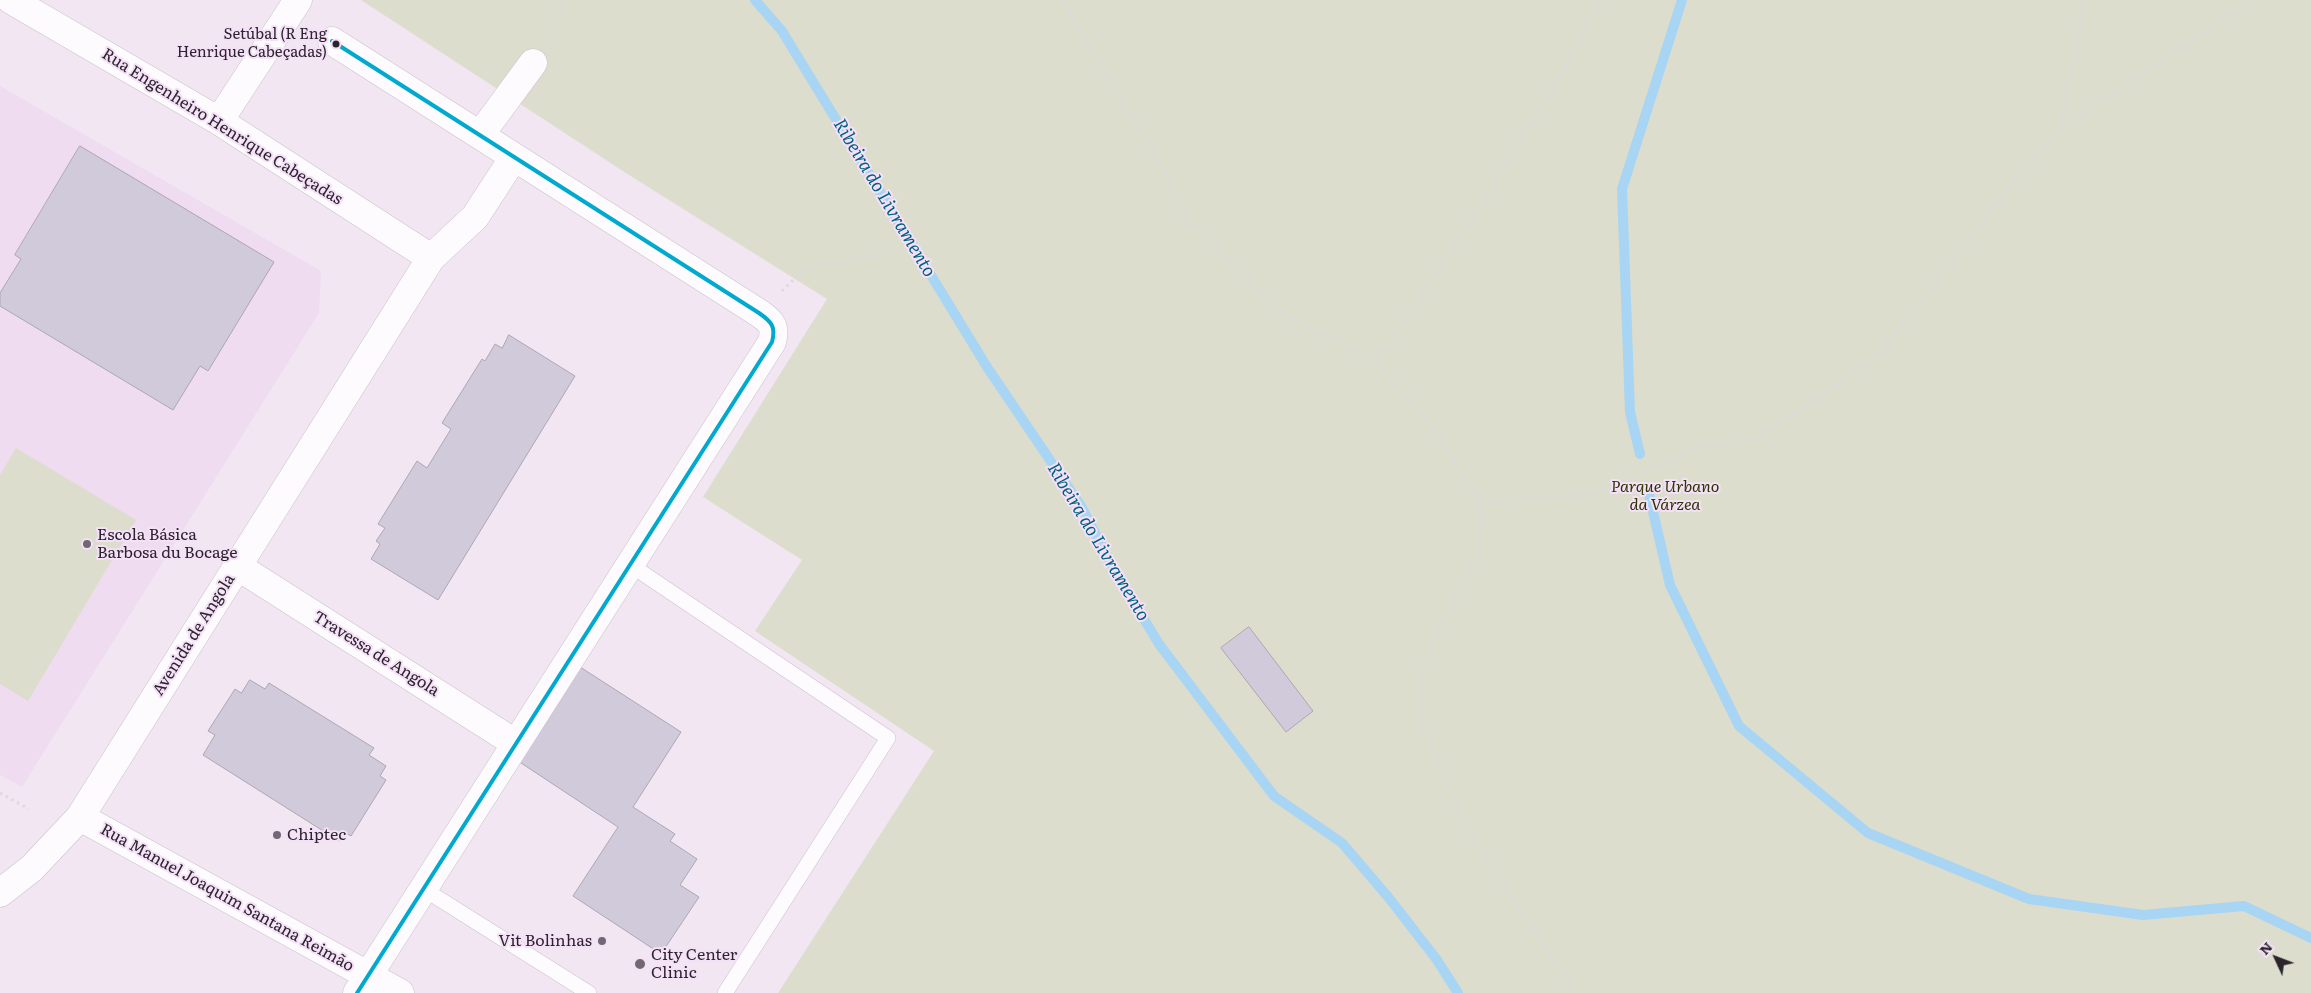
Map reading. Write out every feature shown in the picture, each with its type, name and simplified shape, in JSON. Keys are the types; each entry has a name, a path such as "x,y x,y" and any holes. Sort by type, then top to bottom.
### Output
{"street":[{"name":"Rua Engenheiro Henrique Cabeçadas","path":"11,0 219,122 431,258"},
{"path":"219,122 298,0"},
{"path":"332,41 759,313 771,322 775,331 772,342 361,984"},
{"path":"480,135 533,63"},
{"name":"Avenida de Angola","path":"0,893 32,868 80,817 431,258 475,217 514,156"},
{"name":"Travessa de Angola","path":"238,566 515,743"},
{"name":"Rua Manuel Joaquim Santana Reimão","path":"80,817 361,984 400,993"}],"lane":[{"path":"629,564 888,738 725,993"},
{"path":"422,888 589,993"}],"path":[{"path":"533,63 565,0"},
{"path":"1062,0 1147,141 1188,217 1284,315 1377,362 1433,428 1481,502 1482,546 1437,632 1421,669 1418,716 1466,827 1575,993"},
{"path":"1377,362 1519,144 1601,0"},
{"path":"2061,128 2085,0"},
{"path":"1481,502 1587,495 1616,486 1698,445 1748,441 1825,394 1877,355 1928,294 2015,180 2061,128 2196,38 2234,11 2244,0"},
{"path":"759,313 795,278 817,265 886,254"},
{"path":"0,793 29,809"}],"shaded area":[{"name":"Escola Básica Barbosa du Bocage","path":"0,86 321,271 319,313 22,787 0,775"}],"green space":[{"name":"Parque Urbano da Várzea","path":"361,0 2311,0 2311,993 778,993 934,751 755,631 802,560 703,497 827,299 629,175"},
{"path":"16,448 136,520 28,701 0,684 0,475"}],"building":[{"path":"80,146 274,262 208,371 200,366 173,410 0,306 0,293 21,259 15,255"},
{"path":"509,335 575,376 438,600 371,559 380,544 376,541 385,528 378,524 417,461 427,468 451,429 442,423 482,359 485,361 495,344 502,348"},
{"path":"1249,627 1313,711 1286,732 1221,648"},
{"path":"577,665 681,732 633,807 675,834 670,841 697,859 680,885 699,897 661,954 573,896 618,827 515,759"},
{"path":"250,680 265,689 269,683 374,748 369,755 386,766 380,776 386,780 351,836 344,832 339,841 203,755 215,735 208,731 235,689 241,693"}],"waterway":[{"name":"Ribeira do Livramento","path":"755,0 782,31 987,367 1081,506 1116,573 1159,644 1274,796 1342,843 1389,898 1437,960 1458,993"},
{"path":"1640,454 1630,412 1622,189 1682,0"},
{"path":"1648,490 1670,585 1739,726 1868,833 2029,899 2143,915 2244,906 2311,938"}],"transit line":[{"path":"332,41 759,313 770,322 773,329 772,342 357,993"}],"place":[{"name":"Setúbal (R Eng Henrique Cabeçadas)","path":"336,44"},
{"name":"Escola Básica Barbosa du Bocage","path":"87,544"},
{"name":"Chiptec","path":"277,835"},
{"name":"Vit Bolinhas","path":"602,941"},
{"name":"City Center Clinic","path":"640,964"}]}
